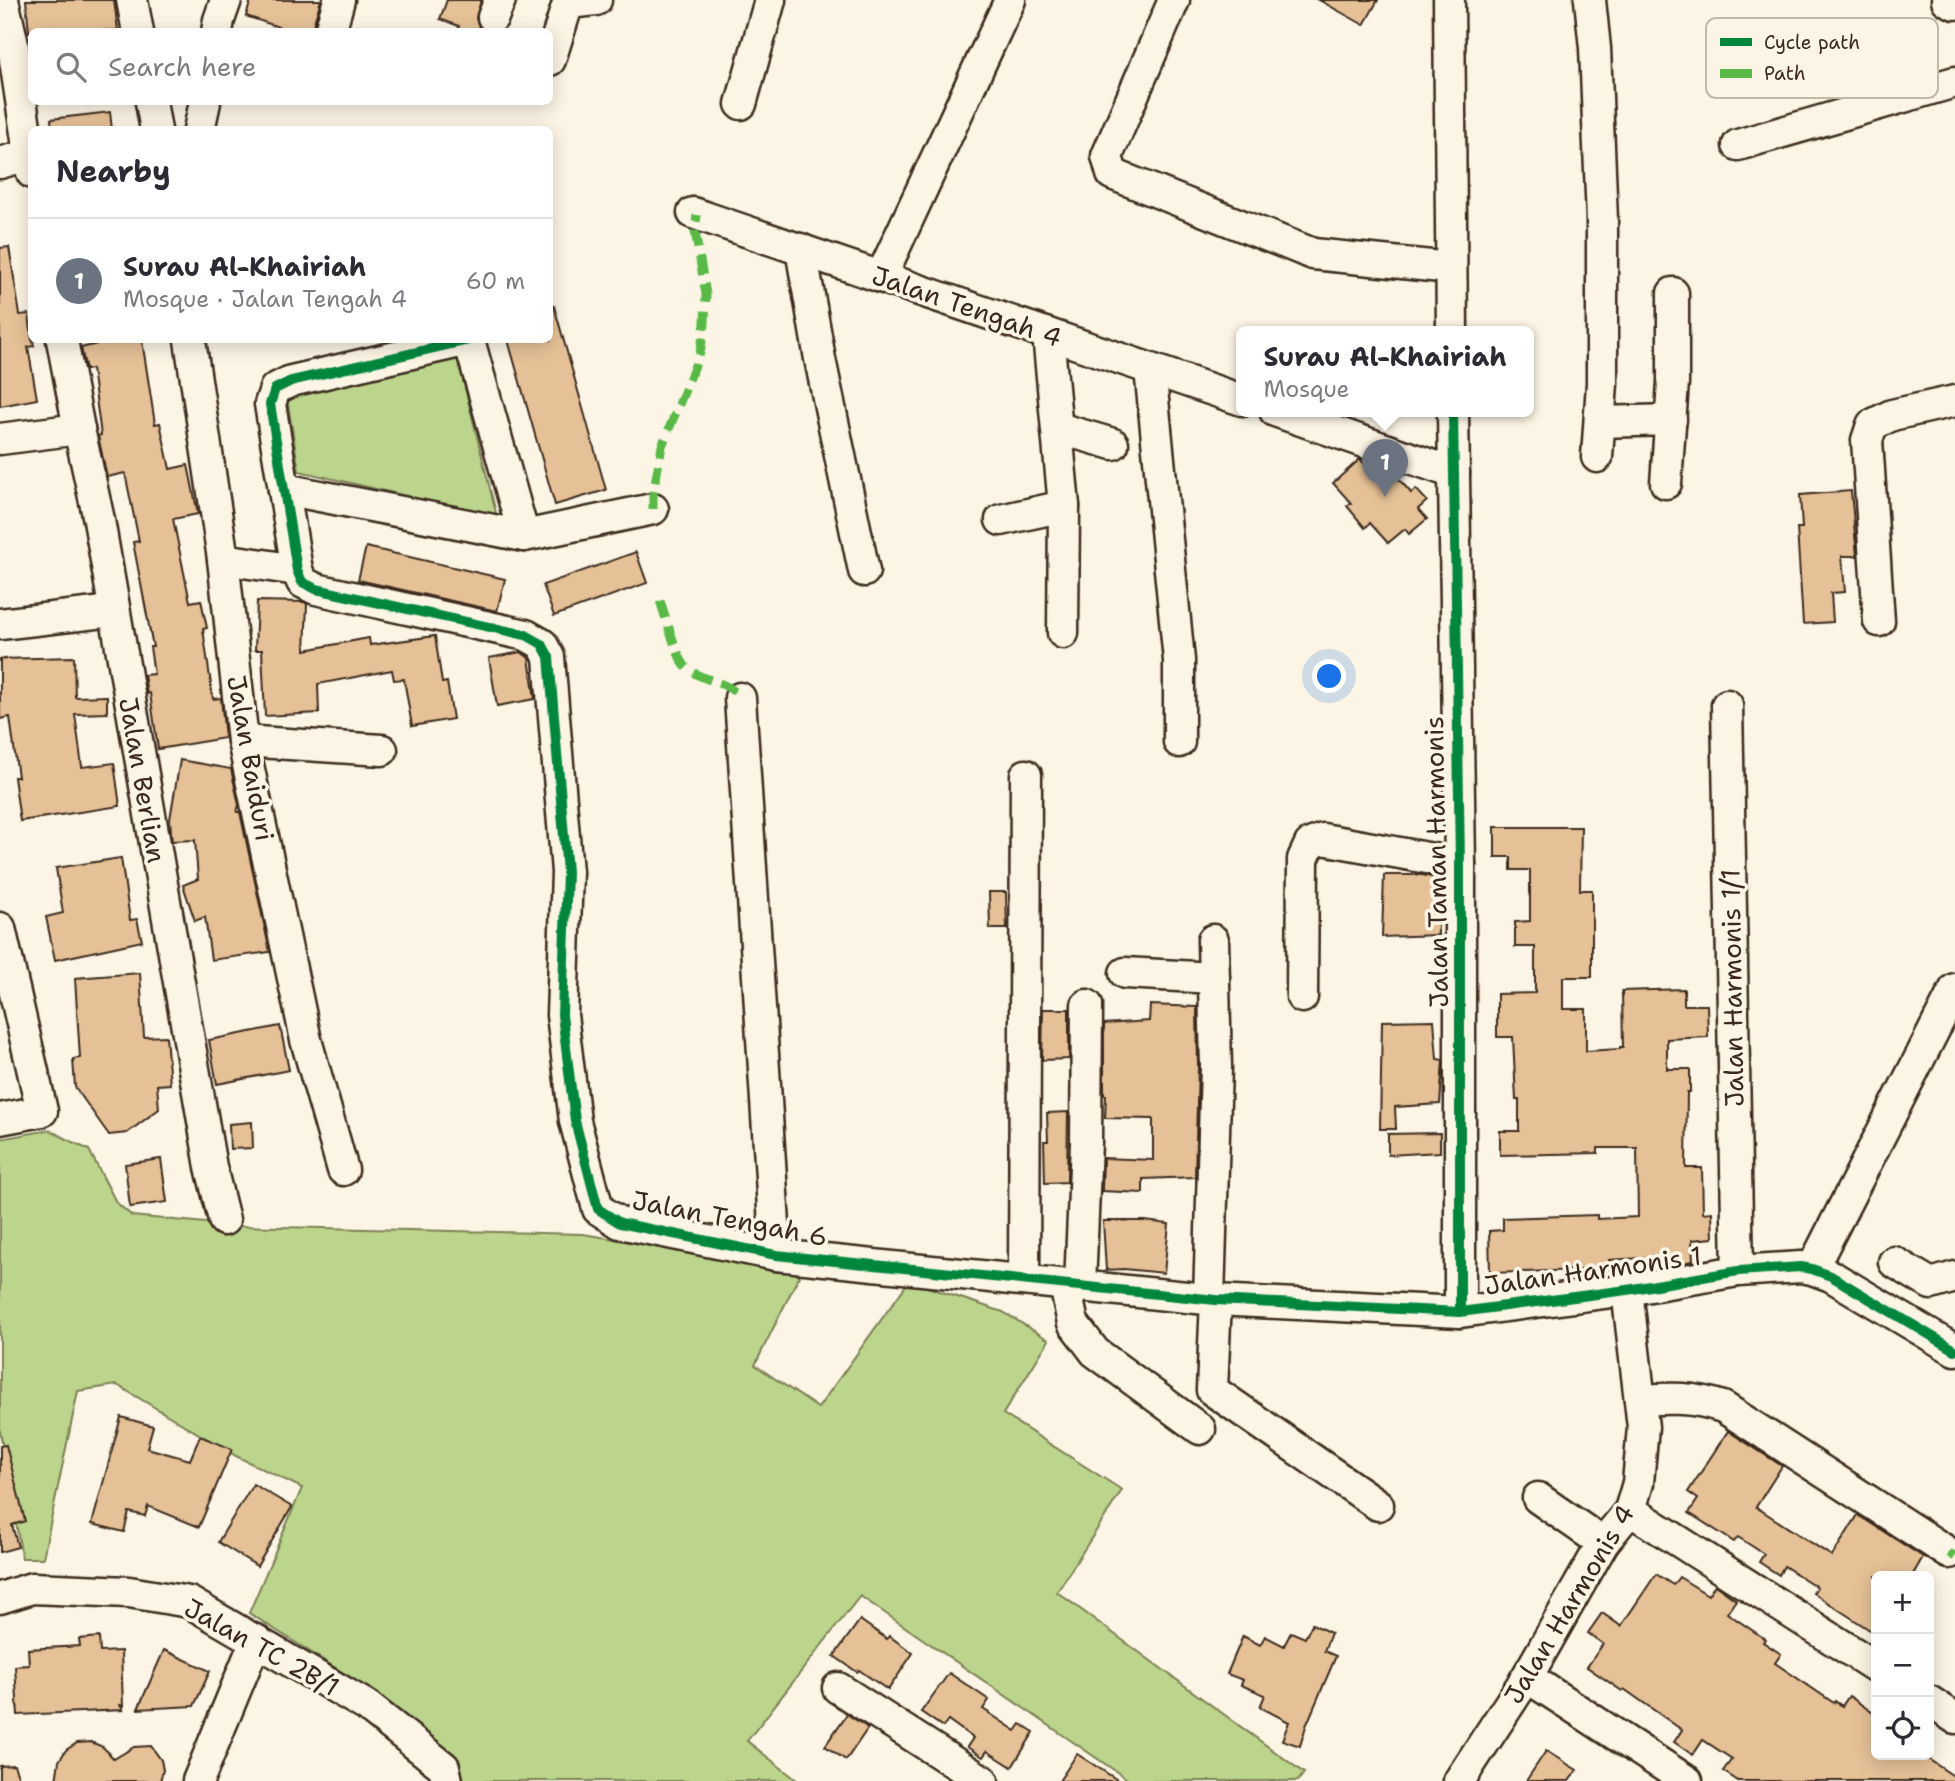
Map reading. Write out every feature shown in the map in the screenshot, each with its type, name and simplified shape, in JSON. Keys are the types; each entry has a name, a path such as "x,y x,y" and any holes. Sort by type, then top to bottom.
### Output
{"street":[{"path":"2,0 12,40 20,164"},
{"path":"132,0 137,28"},
{"path":"218,28 226,0"},
{"path":"331,28 339,0"},
{"path":"553,50 568,3 596,0"},
{"path":"741,104 770,0"},
{"path":"881,276 1010,0"},
{"path":"1174,0 1107,156 1112,174 1313,254 1451,268"},
{"path":"1449,0 1452,326"},
{"path":"1590,0 1595,48 1602,220 1602,383 1597,457"},
{"path":"1947,0 1955,4"},
{"path":"1938,87 1955,82"},
{"path":"1738,145 1900,98"},
{"path":"151,105 155,126"},
{"path":"201,126 204,105"},
{"name":"Jalan Tengah 4","path":"693,213 1236,398"},
{"path":"801,249 820,359 864,571"},
{"path":"1666,483 1673,382 1673,293"},
{"path":"1048,334 1065,506 1063,633"},
{"name":"Jalan Berlian","path":"63,343 99,520 211,1167 224,1220"},
{"name":"Jalan Baiduri","path":"190,343 223,559 243,741 306,1040 343,1170"},
{"path":"223,559 297,570 270,404 275,389 291,381 456,343"},
{"path":"470,343 524,536"},
{"path":"1150,369 1180,660 1179,742"},
{"path":"1879,621 1867,440 1872,425 1892,415 1955,401"},
{"path":"1292,417 1454,473"},
{"name":"Jalan Taman Harmonis","path":"1453,417 1460,864 1460,1312"},
{"path":"1600,422 1671,420"},
{"path":"1058,428 1113,444"},
{"path":"0,439 79,429"},
{"path":"284,489 524,536 653,509"},
{"path":"1001,520 1065,506"},
{"name":"Jalan Tengah 6","path":"297,570 303,582 316,590 526,635 542,644 549,657 567,872 562,1014 575,1121 598,1209 621,1223 776,1255 1213,1300"},
{"path":"0,624 113,611"},
{"name":"Jalan Tengah 6","path":"740,698 776,1255"},
{"name":"Jalan Harmonis 1/1","path":"1727,705 1738,1271"},
{"path":"243,741 382,750"},
{"path":"1024,1280 1026,775"},
{"path":"1302,997 1303,859 1310,844 1323,839 1460,864"},
{"path":"0,928 6,978 42,1111 0,1119"},
{"path":"1213,940 1216,1067 1212,1390 1378,1505"},
{"path":"1125,973 1214,978"},
{"path":"1812,1269 1955,989"},
{"path":"1087,1005 1086,1143 1072,1285 1073,1323 1095,1352 1200,1429"},
{"path":"1894,1262 1931,1284 1955,1277"},
{"name":"Jalan Harmonis 1","path":"1213,1300 1460,1312 1627,1290 1738,1271 1801,1267 1844,1283 1955,1350"},
{"name":"Jalan Harmonis 4","path":"1459,1781 1527,1677 1603,1543 1630,1510 1638,1482 1643,1427 1627,1290"},
{"path":"1641,1400 1677,1397 1703,1400 1723,1407 1949,1553"},
{"path":"1538,1498 1603,1543"},
{"path":"1630,1510 1871,1664"},
{"name":"Jalan TC 2B/1","path":"0,1598 32,1588 129,1592 189,1602 368,1706 444,1767 447,1781"},
{"path":"198,1781 256,1640"},
{"path":"1527,1677 1687,1781"},
{"path":"838,1688 983,1781"},
{"path":"1934,1704 1955,1718"}],"green space":[{"path":"457,356 497,517 299,471 287,398"},
{"path":"49,1130 89,1150 116,1202 132,1216 238,1226 583,1234 802,1270 755,1365 818,1408 909,1281 1003,1312 1049,1340 1003,1414 1122,1490 1057,1592 1304,1773 1298,1781 1130,1781 860,1596 747,1741 798,1781 458,1781 453,1756 369,1689 249,1613 302,1488 236,1456 117,1385 78,1391 43,1558 22,1558 0,1431 0,1139"}],"building":[{"path":"26,0 114,0 118,28 29,28"},
{"path":"251,0 321,0 312,28 281,28 246,16"},
{"path":"447,0 481,0 476,19 480,28 458,28 440,19"},
{"path":"1319,0 1378,0 1364,25"},
{"path":"110,112 112,126 52,126 51,119"},
{"path":"9,247 20,315 28,314 28,343 34,343 34,346 28,347 37,399 0,406 0,248"},
{"path":"553,306 606,490 555,505 509,343 553,343"},
{"path":"142,343 155,424 160,423 170,469 188,465 198,514 173,519 190,602 201,600 207,628 203,629 213,699 221,698 225,738 158,749 150,693 147,694 144,675 154,674 150,647 153,647 133,542 139,541 125,473 107,477 98,436 101,435 92,369 86,370 81,348 97,344"},
{"path":"1360,459 1380,481 1392,471 1411,493 1416,489 1427,501 1418,509 1427,519 1409,534 1405,529 1388,543 1370,523 1365,528 1347,506 1351,503 1333,483"},
{"path":"1851,491 1857,556 1842,556 1845,592 1831,593 1833,622 1803,624 1797,528 1802,528 1800,495"},
{"path":"366,547 505,579 497,611 358,580"},
{"path":"636,552 647,583 554,616 543,585"},
{"path":"257,601 307,604 305,650 369,638 370,645 435,636 442,683 447,682 453,719 412,726 404,679 394,680 392,670 318,684 319,713 265,716 262,650 255,650"},
{"path":"521,652 529,658 535,699 497,706 489,658"},
{"path":"74,657 75,697 107,696 107,713 75,714 82,767 114,763 120,806 20,821 14,777 18,777 10,717 0,719 0,659"},
{"path":"180,760 231,769 239,805 237,812 240,812 270,952 211,960 205,917 195,921 183,885 198,879 195,840 172,841 170,819"},
{"path":"1495,827 1581,827 1580,890 1592,890 1592,977 1563,977 1563,1009 1586,1009 1586,1051 1623,1047 1622,991 1684,989 1684,1005 1707,1005 1708,1037 1667,1039 1667,1069 1690,1069 1686,1168 1702,1168 1703,1213 1712,1212 1713,1238 1692,1240 1693,1261 1643,1266 1643,1258 1609,1260 1609,1269 1490,1273 1489,1231 1503,1230 1503,1218 1597,1215 1597,1219 1638,1217 1637,1148 1598,1148 1598,1153 1500,1155 1500,1131 1519,1131 1519,1100 1516,1100 1513,1037 1497,1037 1497,994 1535,993 1535,947 1515,947 1515,922 1530,921 1530,870 1511,870 1511,857 1495,857"},
{"path":"121,858 130,920 137,919 142,941 55,960 46,917 63,913 56,868"},
{"path":"1384,875 1422,875 1437,878 1438,935 1382,937"},
{"path":"989,892 1006,892 1007,929 990,929"},
{"path":"140,973 144,1037 166,1036 170,1084 157,1085 159,1109 127,1133 109,1135 75,1087 73,1059 80,1058 75,978"},
{"path":"1150,1005 1197,1007 1195,1177 1143,1179 1143,1193 1102,1191 1103,1158 1153,1160 1153,1119 1105,1118 1104,1095 1104,1024 1149,1021"},
{"path":"1043,1009 1069,1009 1069,1059 1042,1060"},
{"path":"1434,1020 1437,1059 1443,1060 1440,1104 1395,1107 1396,1129 1380,1129 1382,1021"},
{"path":"280,1026 289,1070 217,1084 209,1040"},
{"path":"1068,1112 1067,1182 1045,1183 1044,1141 1048,1141 1047,1113"},
{"path":"252,1122 253,1148 230,1149 229,1124"},
{"path":"1440,1133 1440,1152 1388,1155 1388,1134"},
{"path":"161,1159 167,1202 130,1207 125,1164"},
{"path":"1103,1221 1169,1224 1164,1273 1106,1270"},
{"path":"121,1417 153,1426 147,1448 190,1460 200,1436 232,1449 199,1527 148,1506 145,1516 129,1512 124,1532 92,1524"},
{"path":"1728,1431 1782,1466 1756,1507 1832,1556 1858,1515 1923,1557 1915,1571 1871,1571 1871,1631 1813,1593 1817,1587 1784,1566 1779,1575 1759,1562 1764,1554 1738,1537 1734,1542 1689,1513 1698,1499 1688,1492"},
{"path":"6,1445 25,1521 12,1525 18,1547 0,1552 0,1446"},
{"path":"253,1484 292,1507 257,1566 218,1542"},
{"path":"1656,1574 1673,1585 1679,1577 1708,1595 1715,1585 1736,1600 1727,1613 1765,1639 1763,1642 1781,1654 1775,1663 1834,1703 1835,1701 1842,1706 1849,1696 1871,1711 1871,1760 1930,1760 1955,1777 1955,1781 1738,1781 1723,1771 1732,1759 1703,1740 1693,1755 1674,1742 1682,1730 1624,1689 1622,1691 1587,1667 1603,1644 1588,1633 1602,1613 1621,1626"},
{"path":"860,1620 913,1653 888,1690 834,1656"},
{"path":"1312,1624 1331,1633 1324,1651 1336,1656 1300,1746 1282,1740 1289,1722 1260,1707 1265,1695 1241,1685 1243,1680 1227,1674 1243,1636 1260,1645 1265,1636 1284,1646 1291,1632 1305,1638"},
{"path":"99,1637 100,1652 121,1651 123,1706 120,1705 123,1710 18,1715 15,1666 29,1665 28,1649 80,1646 79,1639"},
{"path":"164,1650 210,1671 194,1706 138,1709"},
{"path":"949,1673 989,1700 983,1709 1016,1731 1021,1724 1034,1732 1012,1767 987,1751 983,1757 967,1747 973,1738 948,1720 943,1727 921,1712"},
{"path":"847,1714 868,1728 846,1760 825,1746"},
{"path":"91,1742 103,1747 114,1759 134,1747 151,1746 161,1760 163,1770 160,1781 56,1781 59,1761 66,1750 77,1743"},
{"path":"1546,1751 1577,1770 1569,1781 1526,1781"},
{"path":"1077,1754 1119,1781 1059,1781"},
{"path":"14,1765 20,1781 0,1781 0,1766"}],"marked path":[{"path":"653,509 653,494 662,446 700,353 705,324 706,294 695,232 697,215"},
{"path":"660,601 676,647 687,668 722,684 740,698"},
{"path":"1949,1553 1955,1557"}],"cycle path":[{"path":"456,343 291,381 275,389 270,404 297,570 302,582 316,589 526,635 542,644 549,657 567,872 562,1015 575,1121 598,1209 620,1223 776,1255 1216,1300 1460,1312 1627,1290 1738,1271 1801,1267 1831,1276 1955,1350"},
{"path":"1453,417 1460,864 1460,1312"}],"place":[{"name":"Surau Al-Khairiah","path":"1385,497"}]}
